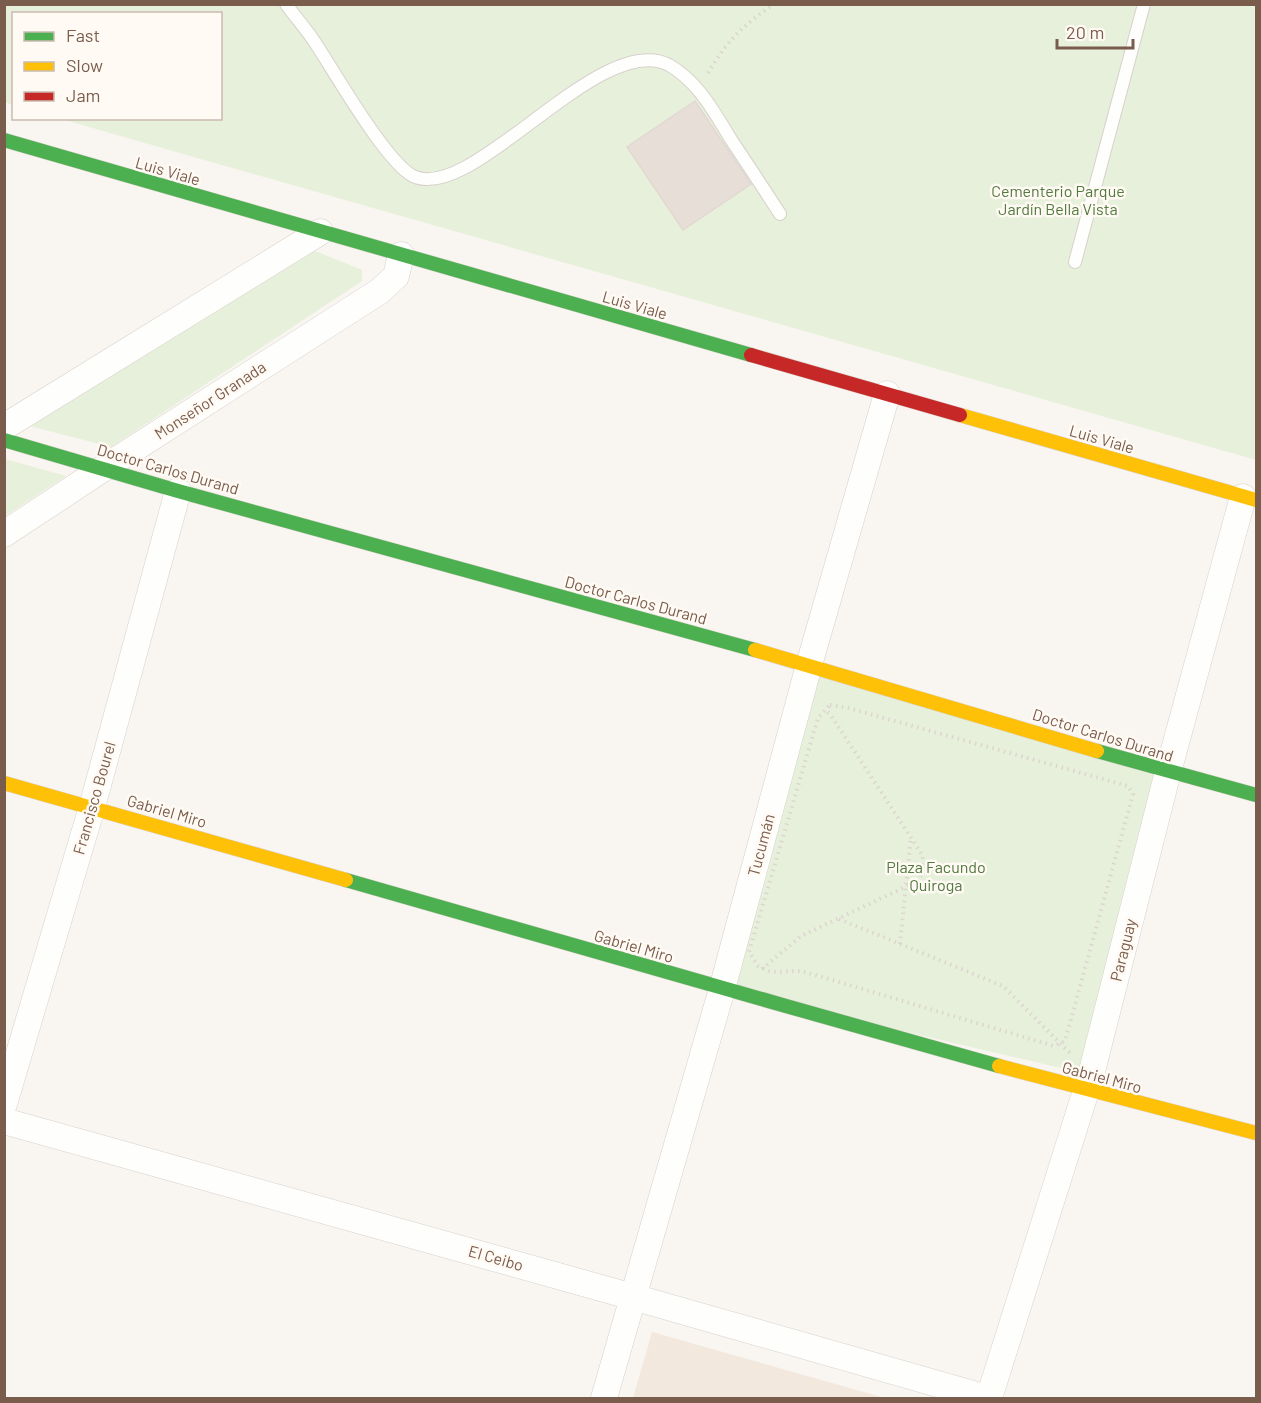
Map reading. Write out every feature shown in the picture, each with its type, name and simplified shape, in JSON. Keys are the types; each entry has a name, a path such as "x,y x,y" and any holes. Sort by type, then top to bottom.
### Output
{"street":[{"name":"Luis Viale","path":"4,140 1250,499"},
{"path":"4,427 320,232"},
{"name":"Monseñor Granada","path":"4,534 380,291 396,276 401,255"},
{"name":"Tucumán","path":"604,1398 728,990 803,691 887,394"},
{"name":"Doctor Carlos Durand","path":"4,440 178,491 810,665 1168,772 1257,795"},
{"name":"Francisco Bourel","path":"4,1104 92,807 178,491"},
{"name":"Paraguay","path":"988,1398 1089,1083 1168,772 1250,499"},
{"name":"Gabriel Miro","path":"4,783 728,990 1089,1083 1257,1133"},
{"name":"El Ceibo","path":"4,1121 988,1398"}],"lane":[{"path":"286,4 314,41 396,162 412,175 421,178 448,175 469,165 587,82 634,61 649,60 668,64 698,89 780,214"},
{"path":"1075,262 1144,4"}],"path":[{"path":"698,89 721,50 743,27 774,4"},
{"path":"728,990 763,968 801,936 920,880 923,856 911,836 830,714 803,691"},
{"path":"830,705 849,708 1128,786 1133,794 1065,1041 1054,1046 802,971 771,972 763,968 758,966 749,952 818,718 830,705"},
{"path":"900,944 911,836"},
{"path":"839,918 1003,986 1060,1043 1089,1083"}],"shaded area":[{"path":"652,1332 885,1398 633,1398"}],"green space":[{"name":"Cementerio Parque Jardín Bella Vista","path":"4,5 1256,5 1256,460 65,120 222,120 222,12 12,12 12,105 5,102"},
{"path":"308,251 318,252 362,270 362,281 111,447 30,426"},
{"path":"5,459 66,476 5,516"},
{"name":"Plaza Facundo Quiroga","path":"809,665 1168,772 1091,1075 722,989"}],"building":[{"path":"695,101 751,184 683,230 627,147"}],"traffic: fast":[{"path":"4,140 751,355"},
{"path":"4,440 178,491 755,650"},
{"path":"1097,751 1256,795"},
{"path":"346,880 999,1066"}],"traffic: slow":[{"path":"960,415 1256,500"},
{"path":"755,650 1097,751"},
{"path":"4,783 346,880"},
{"path":"999,1066 1256,1133"}],"traffic: jam":[{"path":"751,355 960,415"}]}
